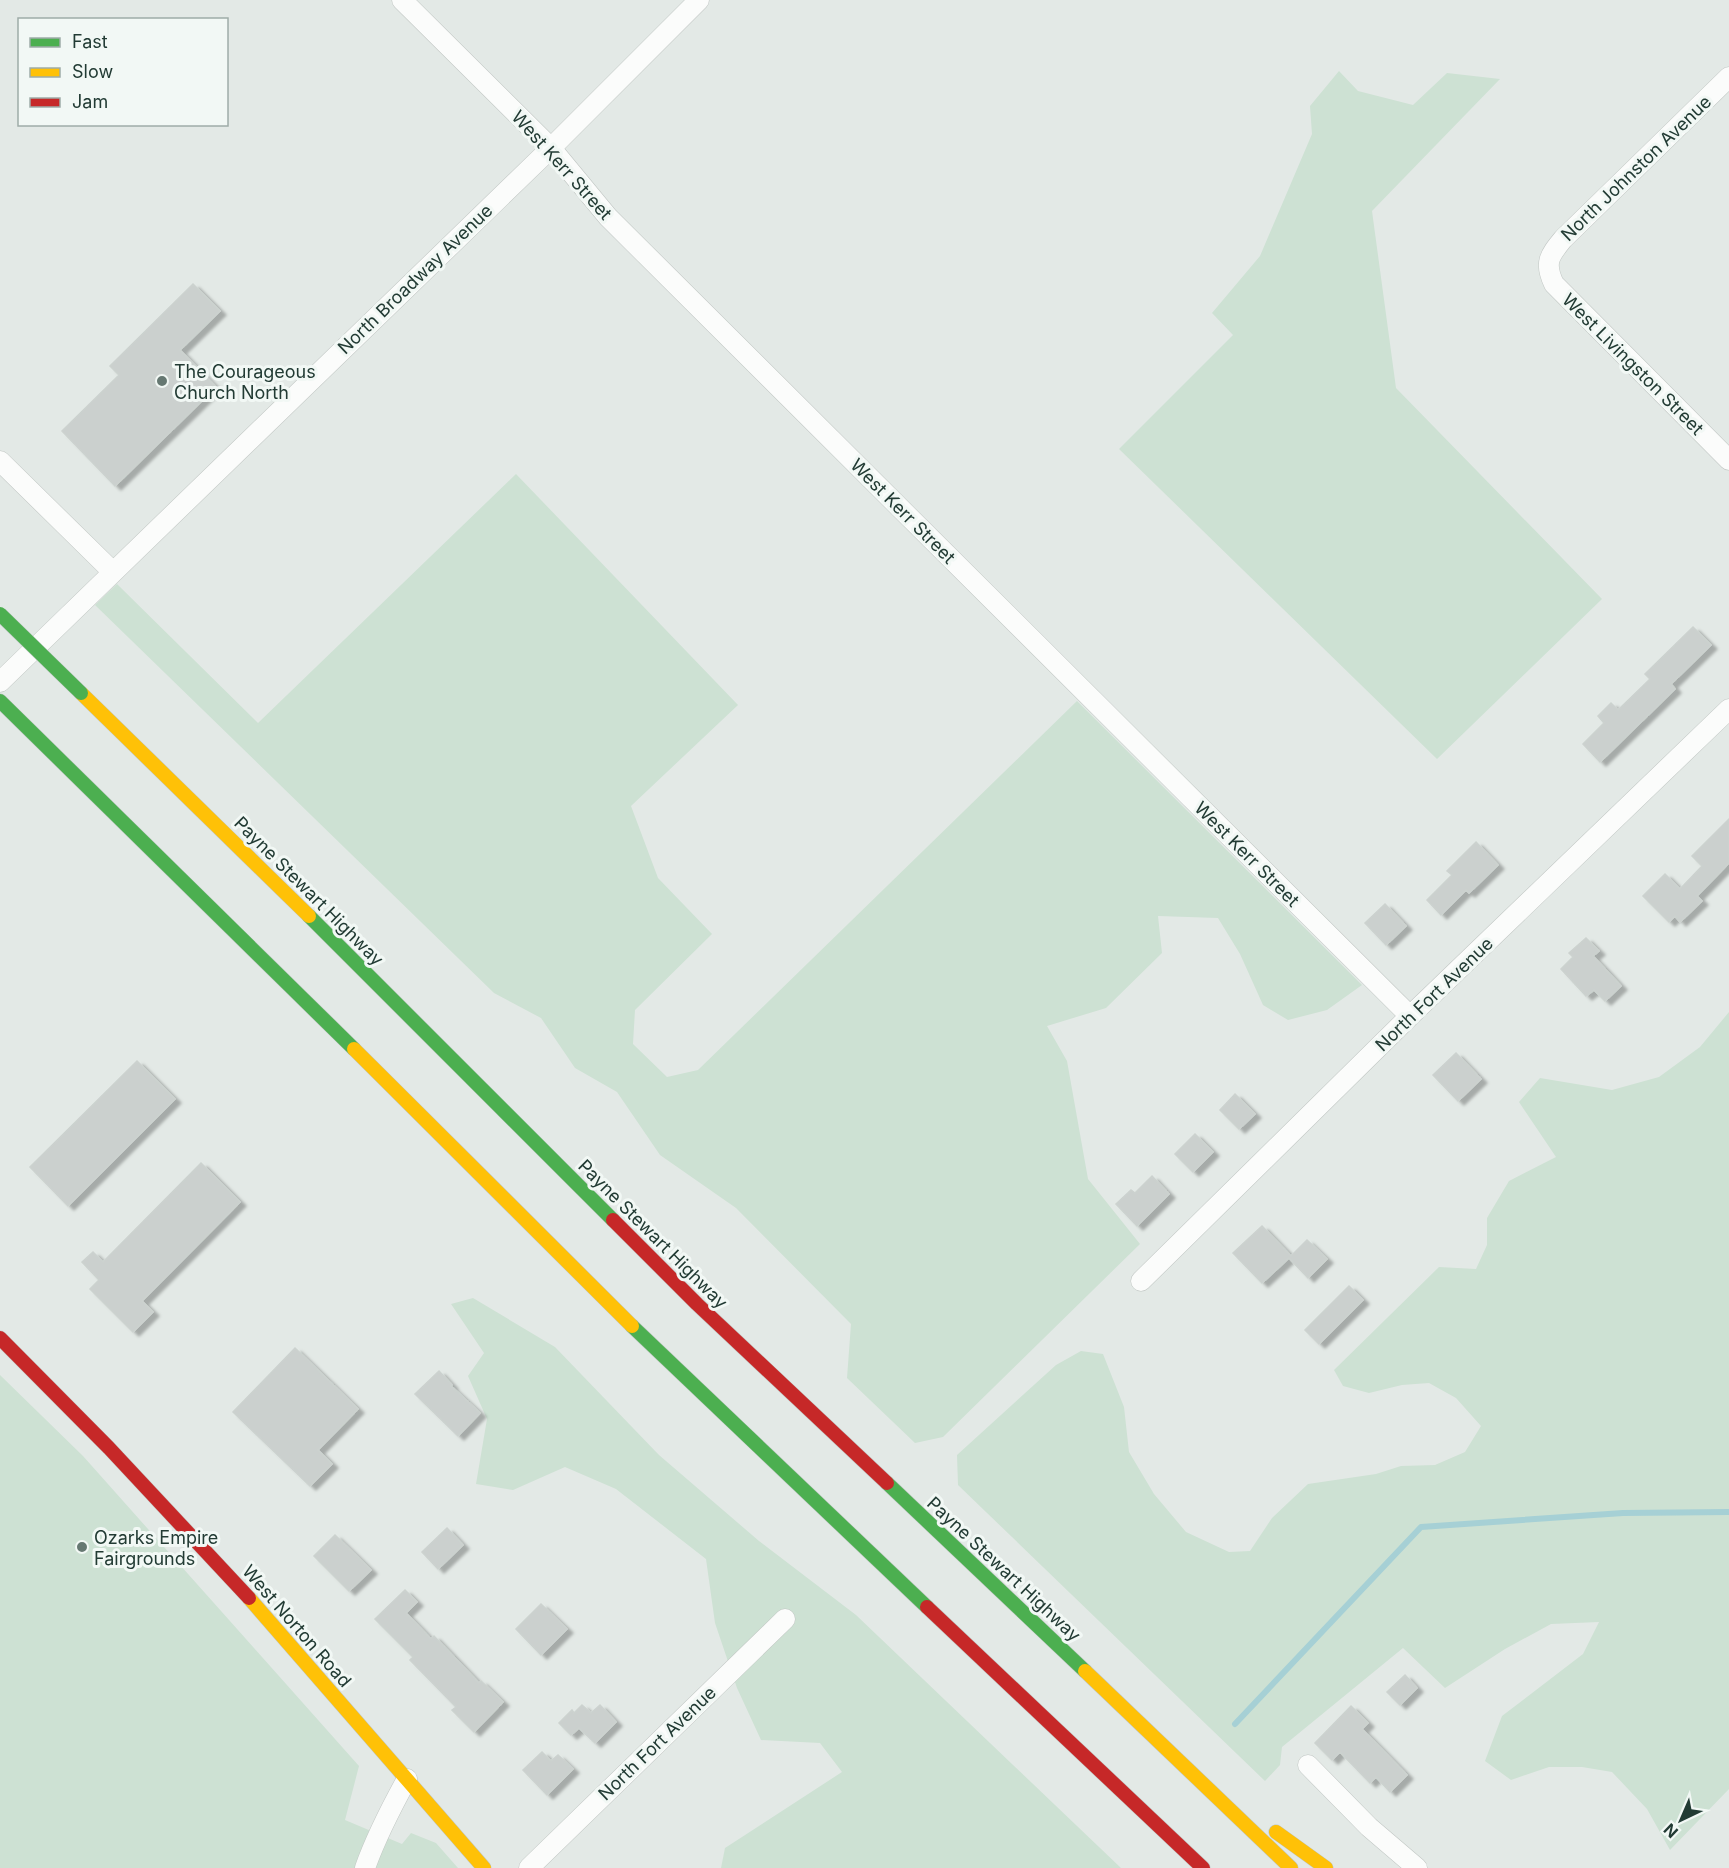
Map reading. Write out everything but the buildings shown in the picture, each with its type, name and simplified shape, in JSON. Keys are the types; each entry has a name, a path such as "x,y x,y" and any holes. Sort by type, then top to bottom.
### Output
{"main road":[{"name":"Payne Stewart Highway","path":"0,614 250,857 697,1304 1291,1868"},
{"path":"0,701 208,904 651,1346 1203,1868"},
{"name":"West Norton Road","path":"0,1338 187,1529 484,1868"},
{"path":"1183,1763 1326,1868"},
{"path":"1160,1826 1193,1868"}],"street":[{"name":"West Kerr Street","path":"402,0 551,148 608,217 1410,1016"},
{"name":"North Broadway Avenue","path":"0,682 551,148 699,0"},
{"name":"North Johnston Avenue","path":"1547,263 1552,251 1563,238 1729,77"},
{"name":"West Livingston Street","path":"1547,263 1554,284 1729,460"},
{"path":"0,460 113,572"},
{"name":"North Fort Avenue","path":"1141,1281 1410,1016 1729,709"},
{"name":"North Fort Avenue","path":"529,1868 785,1619"},
{"path":"1308,1766 1369,1827 1417,1868"},
{"path":"366,1868 373,1846 407,1779"}],"green space":[{"path":"1339,71 1358,91 1413,105 1447,73 1500,79 1372,211 1396,388 1602,599 1437,759 1119,449 1233,335 1212,313 1260,256 1312,134 1310,106"},
{"path":"516,474 738,705 631,806 658,878 712,934 635,1010 633,1044 667,1077 698,1070 1077,701 1362,985 1327,1010 1288,1020 1263,1005 1240,954 1218,918 1158,916 1162,953 1106,1008 1047,1026 1067,1061 1088,1179 1140,1244 943,1437 915,1443 847,1378 851,1324 736,1208 660,1155 617,1092 575,1068 541,1018 494,993 95,605 117,584 258,723"},
{"path":"1729,1012 1729,1789 1670,1850 1647,1809 1612,1772 1582,1767 1549,1767 1511,1780 1485,1761 1502,1716 1583,1654 1599,1622 1551,1624 1505,1649 1445,1688 1403,1648 1282,1747 1280,1765 1265,1781 958,1485 957,1455 1056,1365 1081,1351 1103,1354 1124,1407 1129,1452 1154,1494 1186,1532 1229,1552 1250,1551 1272,1518 1308,1484 1376,1474 1401,1466 1435,1465 1465,1452 1481,1426 1456,1398 1429,1383 1402,1385 1369,1393 1343,1386 1334,1370 1439,1267 1476,1269 1487,1245 1487,1218 1509,1181 1556,1157 1519,1102 1540,1078 1612,1090 1659,1077 1700,1047"},
{"path":"473,1298 555,1347 659,1455 759,1541 856,1615 1121,1868 721,1868 725,1848 842,1772 820,1743 761,1740 737,1688 715,1623 706,1559 616,1489 565,1467 513,1490 476,1484 487,1419 468,1376 484,1353 451,1304"},
{"name":"Ozarks Empire Fairgrounds","path":"0,1375 83,1456 359,1766 345,1820 402,1844 411,1833 436,1843 458,1868 0,1868"}],"waterway":[{"path":"1235,1724 1421,1527 1623,1513 1729,1512"}],"traffic: fast":[{"path":"0,614 81,693"},
{"path":"0,701 354,1049"},
{"path":"309,916 613,1220"},
{"path":"632,1326 927,1607"},
{"path":"887,1483 1085,1671"}],"traffic: slow":[{"path":"81,693 309,916"},
{"path":"354,1049 632,1326"},
{"path":"249,1598 484,1868"},
{"path":"1085,1671 1291,1868"},
{"path":"1276,1832 1326,1868"}],"traffic: jam":[{"path":"613,1220 697,1304 887,1483"},
{"path":"0,1338 109,1448 249,1598"},
{"path":"927,1607 1203,1868"}],"place":[{"name":"The Courageous Church North","path":"162,381"},
{"name":"Ozarks Empire Fairgrounds","path":"82,1547"}]}
